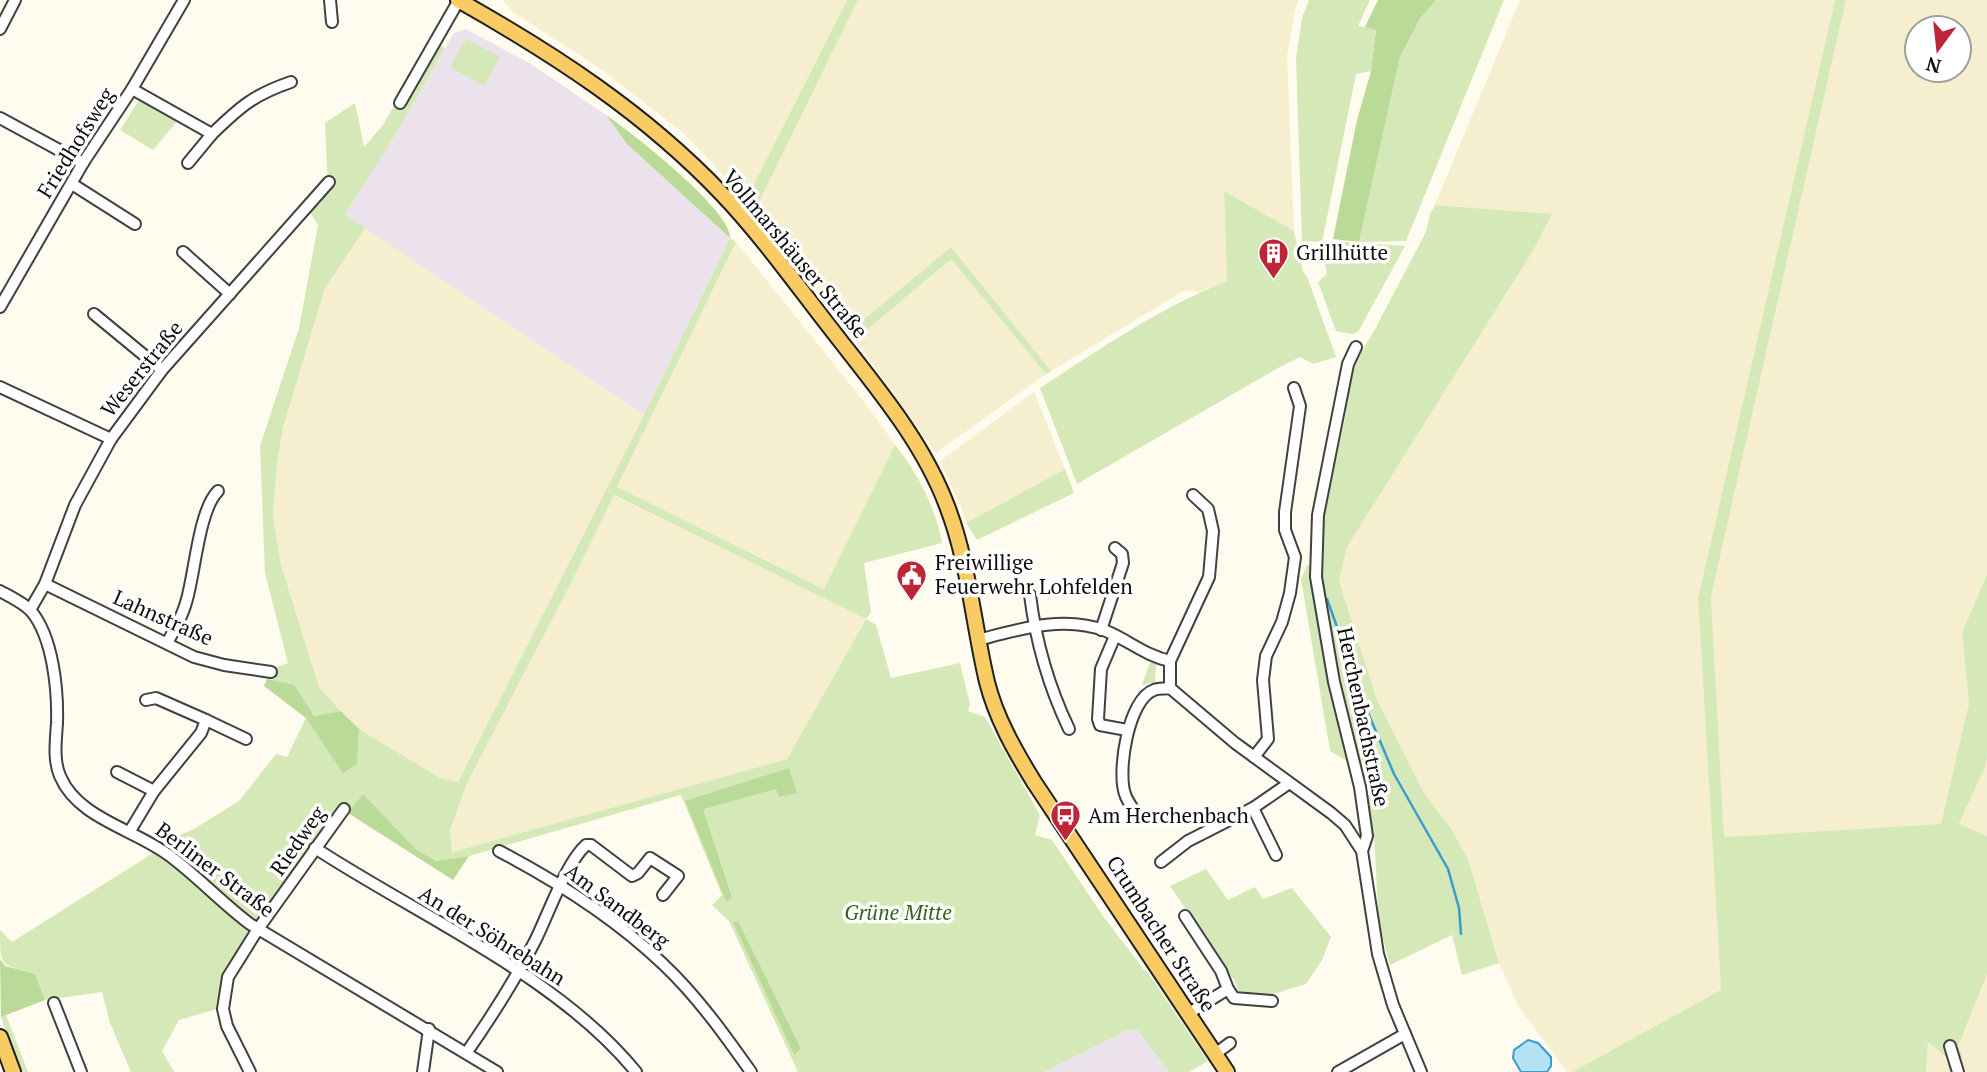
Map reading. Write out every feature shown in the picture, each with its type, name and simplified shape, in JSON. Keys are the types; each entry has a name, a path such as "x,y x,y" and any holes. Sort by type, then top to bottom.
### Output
{"main road":[{"name":"Vollmarshäuser Straße","path":"458,0 560,60 629,108 721,194 761,240 906,429 929,463 961,546"},
{"name":"Crumbacher Straße","path":"961,546 978,640 994,704 1022,761 1227,1072"},
{"path":"0,1037 13,1072"}],"street":[{"path":"0,29 15,0"},
{"name":"Friedhofsweg","path":"0,307 83,163 132,89 184,0"},
{"path":"330,0 332,22"},
{"name":"Vollmarshäuser Straße","path":"400,103 458,0"},
{"path":"188,163 242,104 263,92 290,82"},
{"path":"132,89 212,134"},
{"path":"0,118 83,163"},
{"name":"Weserstraße","path":"30,610 45,584 75,505 111,439 163,370 329,182"},
{"path":"72,184 135,224"},
{"path":"183,252 230,294"},
{"path":"94,314 163,370"},
{"name":"Herchenbachstraße","path":"1356,346 1348,364 1318,515 1316,577 1334,682 1360,787 1367,836 1362,850 1378,954 1393,1005 1421,1072"},
{"path":"0,387 111,439"},
{"path":"1254,757 1268,740 1263,680 1266,656 1282,622 1290,593 1295,557 1285,530 1285,512 1300,406 1294,388"},
{"path":"167,643 178,625 187,600 205,517 212,498 218,491"},
{"path":"1170,688 1170,661 1209,577 1213,531 1208,509 1193,495"},
{"path":"1101,630 1124,563 1122,554 1115,548"},
{"name":"Lahnstraße","path":"45,584 194,657 224,665 271,672"},
{"path":"0,591 30,610"},
{"path":"1030,595 1040,655 1054,698 1069,729"},
{"name":"Berliner Straße","path":"30,610 40,626 54,669 57,697 56,752 60,776 85,808 167,854 188,870 226,907 258,929 497,1072"},
{"path":"978,640 1055,623 1082,625 1101,630 1157,658 1170,661"},
{"path":"1115,636 1101,669 1098,719 1100,725 1127,730"},
{"path":"1136,813 1125,794 1123,780 1127,730 1134,713 1146,696 1153,690 1170,688 1289,784 1323,806 1345,825 1362,850"},
{"path":"146,700 156,698 246,738"},
{"path":"130,831 154,791 191,747 206,720"},
{"path":"117,772 154,791"},
{"path":"1161,862 1188,841 1253,808 1289,784"},
{"path":"1253,808 1276,855"},
{"name":"Riedweg","path":"250,1072 227,1026 223,1009 228,977 258,929 344,809"},
{"path":"467,1052 519,971 582,848 591,845 632,876 638,873 650,858 678,876 663,895"},
{"name":"An der Söhrebahn","path":"315,848 519,971 598,1034 636,1072"},
{"name":"Am Sandberg","path":"499,851 561,885 638,941 664,965 712,1018 751,1072"},
{"path":"1185,916 1221,971 1234,998 1272,1002"},
{"path":"1189,1013 1228,989"},
{"path":"54,1003 82,1072"},
{"path":"422,1072 429,1029"},
{"path":"1338,1072 1405,1034"},
{"path":"1215,1054 1230,1043"},
{"path":"1950,1046 1958,1072"}],"shaded area":[{"path":"503,0 847,0 746,200 686,135 602,70 513,12"},
{"path":"858,0 1299,0 1287,56 1294,231 1224,192 1227,281 1198,292 1185,290 1051,371 951,248 849,332 754,212"},
{"path":"1520,0 1835,0 1698,598 1721,991 1572,1072 1567,1072 1519,1007 1499,963 1468,859 1452,830 1424,793 1377,700 1339,581 1347,547 1534,249 1552,214 1435,205"},
{"path":"1846,0 1987,0 1987,574 1962,633 1969,703 1941,824 1724,837 1711,598"},
{"path":"466,29 531,64 606,115 627,144 730,238 644,415 344,215 394,137 454,33"},
{"path":"365,228 644,415 458,782 440,778 359,729 319,687 281,565 273,516 283,428 325,288"},
{"path":"736,242 868,407 895,445 825,589 617,487"},
{"path":"951,259 1046,374 936,453 855,340"},
{"path":"1034,392 1065,469 966,523 940,461"},
{"path":"613,495 866,619 787,759 452,852 450,830 467,783 568,589"},
{"path":"1987,755 1987,836 1959,825 1986,765"},
{"path":"1987,974 1987,1072 1926,1072 1928,1041 1951,1060"},
{"path":"1137,1030 1169,1072 1044,1072 1126,1031"}],"green space":[{"path":"847,0 858,0 754,212 746,200"},
{"path":"1309,0 1370,0 1358,26 1376,29 1371,71 1356,74 1322,242 1302,241 1296,58 1302,18"},
{"path":"1378,0 1436,0 1421,17 1400,57 1359,242 1333,239 1357,120 1371,71 1376,30 1365,27"},
{"path":"1436,0 1504,0 1406,241 1359,242 1400,57 1421,17"},
{"path":"1835,0 1846,0 1711,597 1724,837 1941,824 1969,703 1962,633 1987,574 1986,765 1959,824 1987,836 1987,974 1958,1046 1963,1057 1951,1061 1928,1042 1926,1072 1572,1072 1721,990 1698,598"},
{"path":"433,39 445,48 394,137 345,214 365,228 325,288 283,428 273,516 281,565 319,687 341,711 314,716 294,686 267,679 271,669 288,663 265,573 260,446 299,328 318,225 310,212 328,190 325,123 355,103 364,147 383,125"},
{"path":"466,39 500,57 484,86 450,67"},
{"path":"140,99 178,120 153,150 120,130"},
{"path":"606,115 636,137 698,191 726,225 730,238 627,144"},
{"path":"1224,191 1294,231 1303,271 1336,357 1313,364 1300,357 1077,484 1040,388 1155,316 1227,281"},
{"path":"1435,205 1552,214 1534,249 1347,547 1339,581 1377,700 1424,793 1452,830 1468,859 1499,963 1462,975 1452,935 1390,965 1379,925 1374,837 1359,768 1330,751 1301,579 1307,565 1321,568 1321,531 1345,418 1352,368 1426,232"},
{"name":"Grüne Mitte","path":"730,238 736,242 617,487 824,589 895,445 925,491 942,543 864,563 871,612 866,619 876,625 891,678 960,663 970,704 968,711 985,717 1040,815 1035,835 1052,840 1103,916 1147,971 1208,1061 1189,1072 1169,1072 1137,1030 1126,1031 1044,1072 798,1072 729,921 712,905 722,895 681,795 469,856 436,861 417,850 363,794 222,982 217,1009 179,1020 162,1051 174,1072 131,1072 110,1023 102,992 45,1000 35,974 4,962 0,930 12,942 171,839 194,829 239,801 276,754 287,757 306,718 343,772 357,763 359,729 440,778 458,782 644,415","holes":["614,495 866,619 787,759 452,852 450,830 467,783"]},
{"path":"1331,241 1405,246 1358,332 1352,334 1336,331 1318,282 1327,274 1324,260"},
{"path":"951,247 1051,371 1046,374 951,259 855,340 849,332"},
{"path":"1065,469 1074,493 977,540 966,523"},
{"path":"1150,662 1156,664 1155,682 1142,685"},
{"path":"267,679 294,685 314,716 341,711 359,729 357,764 343,773 306,718 264,686"},
{"path":"789,768 797,793 779,797 776,789 703,809 732,898 726,901 685,801"},
{"path":"363,794 417,850 436,861 469,856 453,880 348,813"},
{"path":"1206,869 1228,900 1255,887 1263,899 1292,888 1331,937 1322,960 1306,984 1267,996 1239,993 1234,980 1170,886"},
{"path":"738,921 801,1049 794,1055 733,922"},
{"path":"0,959 5,966 35,974 45,1000 1,1017"},
{"path":"6,1015 28,1072 21,1072 1,1017"}],"water":[{"path":"1528,1040 1538,1043 1551,1057 1551,1066 1547,1072 1521,1072 1513,1058 1514,1050"}],"waterway":[{"path":"1327,599 1366,708 1394,774 1448,869 1459,908 1461,934"}],"place":[{"name":"Grillhütte","path":"1273,280"},
{"name":"Freiwillige Feuerwehr Lohfelden","path":"912,602"},
{"name":"Am Herchenbach","path":"1065,843"}]}
